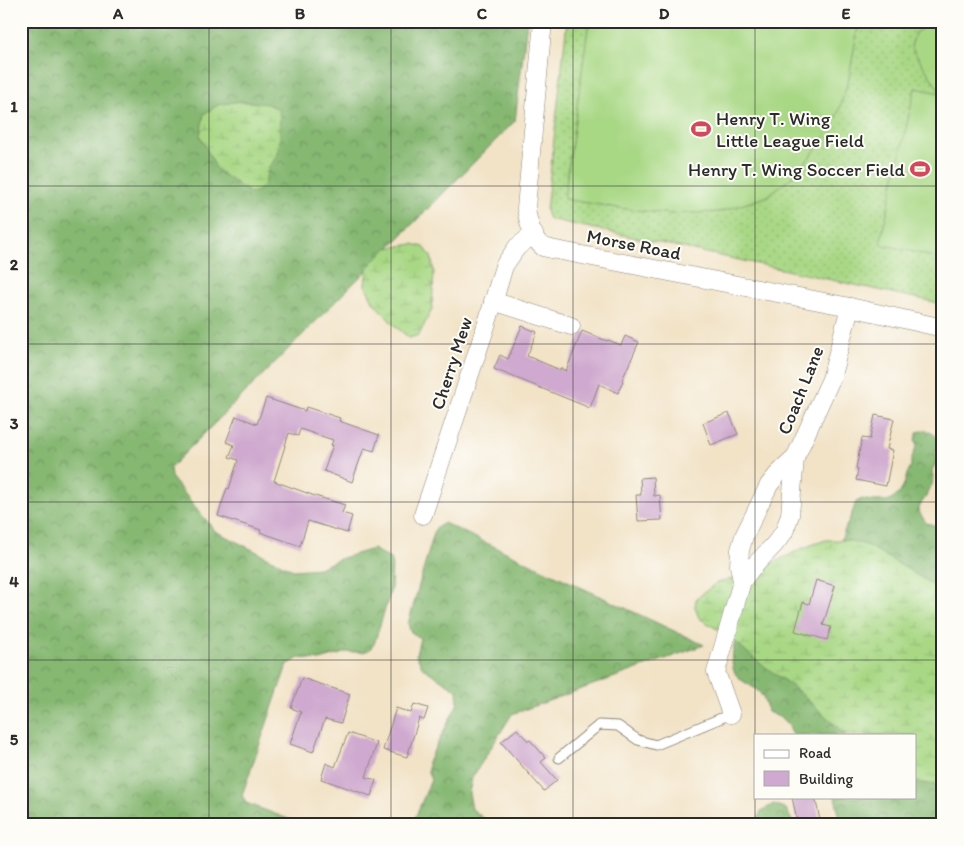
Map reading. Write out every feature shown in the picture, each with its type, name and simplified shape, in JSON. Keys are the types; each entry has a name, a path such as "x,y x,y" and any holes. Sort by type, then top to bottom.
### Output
{"street":[{"path":"534,234 526,208 543,21"},
{"name":"Cherry Mew","path":"423,515 504,266 512,253 534,234"},
{"name":"Morse Road","path":"534,234 543,247 850,307 943,328"},
{"path":"493,302 571,326"},
{"name":"Coach Lane","path":"731,714 716,672 742,581 784,532 790,515 795,458 831,379 850,307"},
{"name":"Coach Lane","path":"742,581 739,566 740,550 744,536 769,485 776,475 795,458"}],"lane":[{"path":"559,758 599,725 618,726 638,740 656,745 731,714"}],"green space":[{"path":"21,21 527,21 515,121 170,468 171,477 215,531 293,570 319,568 342,558 373,549 392,560 391,590 374,644 369,650 347,652 320,660 299,658 287,665 242,795 246,803 304,825 21,825"},
{"path":"567,21 943,21 943,304 549,219 546,211"},
{"name":"Henry T. Wing Little League Field","path":"589,21 859,21 849,78 838,113 820,144 797,173 766,197 719,212 670,214 564,199"},
{"name":"Henry T. Wing Soccer Field","path":"933,21 943,21 943,259 880,244 915,88 941,93 911,47 915,33"},
{"path":"241,101 267,104 279,109 280,138 278,153 269,168 262,188 250,193 217,170 200,136 204,114 218,105"},
{"path":"413,244 424,247 431,256 434,271 432,309 419,335 409,338 374,303 365,285 367,268 387,248"},
{"path":"926,430 936,436 938,440 936,462 932,470 932,485 918,510 926,523 936,526 943,535 943,825 840,825 835,798 916,798 916,734 793,734 788,723 768,712 760,693 736,675 732,659 733,650 736,636 840,543 856,502 862,499 888,501 900,493 911,466 911,460 917,445 915,439 918,432"},
{"path":"444,523 704,645 512,714 472,778 469,793 472,809 492,825 412,825 431,780 428,772 428,762 458,703 457,690 423,668 416,655 420,638 411,632 408,624 435,529"},
{"path":"826,540 847,540 869,546 943,591 943,786 916,782 916,734 845,734 796,689 756,660 730,637 699,618 695,607 696,599 716,583 751,574 805,547"},
{"path":"774,804 786,809 794,825 759,825 757,821 761,811"}],"building":[{"path":"522,326 537,332 527,356 566,371 582,331 621,345 625,336 639,342 618,393 599,384 590,408 494,369 500,355 508,359"},
{"path":"266,398 305,411 306,407 340,418 339,421 379,435 374,451 364,448 352,482 324,471 333,440 300,429 298,436 289,433 274,481 345,505 342,513 352,516 347,533 308,521 300,546 260,532 261,530 218,516 238,460 229,457 234,445 226,442 236,416 257,424"},
{"path":"729,413 738,434 711,445 703,423"},
{"path":"875,415 894,419 887,449 893,450 886,486 856,480 858,469 856,468 862,438 870,439"},
{"path":"653,477 654,496 660,495 662,520 638,521 636,495 641,495 640,478"},
{"path":"816,580 835,586 823,625 831,627 827,640 795,631 803,602 809,604"},
{"path":"302,678 350,694 341,723 325,719 313,752 290,744 301,712 291,708"},
{"path":"414,704 428,708 424,720 419,718 407,757 383,750 396,708 411,713"},
{"path":"517,729 546,758 541,762 557,780 544,791 501,742"},
{"path":"348,733 377,743 366,777 376,780 371,796 321,779 326,763 335,767"},
{"path":"792,798 815,798 821,825 798,825"}],"place":[{"name":"Henry T. Wing Little League Field","path":"701,129"},
{"name":"Henry T. Wing Soccer Field","path":"920,169"}]}
